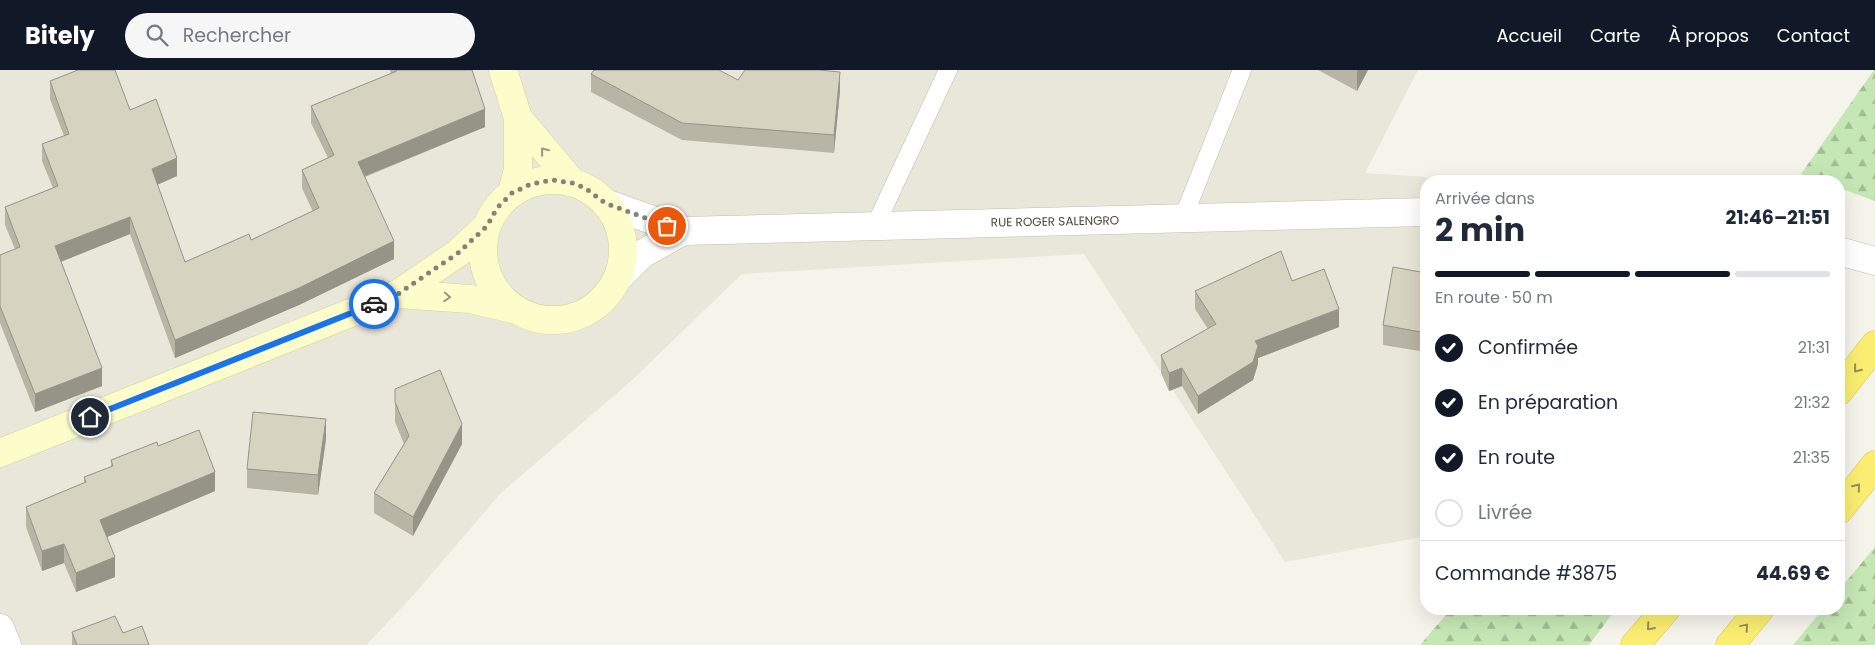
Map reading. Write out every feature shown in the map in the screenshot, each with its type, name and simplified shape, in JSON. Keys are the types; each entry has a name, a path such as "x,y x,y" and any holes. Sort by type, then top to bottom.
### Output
{"highway":[{"path":"1845,384 1875,345"},
{"path":"1845,502 1875,465"},
{"path":"1635,645 1661,615"},
{"path":"1730,645 1755,615"}],"main road":[{"path":"504,70 518,118 518,169 512,193"},
{"path":"518,118 573,183"},
{"path":"0,453 398,294 458,253 487,226 497,208 512,193 531,184 552,180 573,183 585,188 605,203 619,225 623,252 618,278 605,298 585,313 560,321 536,319 513,309 470,299 398,294"},
{"path":"487,226 483,249 486,272 496,292 513,309"}],"street":[{"name":"RUE ROGER SALENGRO","path":"605,203 684,231 1420,212"},
{"name":"RUE ROGER SALENGRO","path":"618,278 642,254 684,231"},
{"path":"1845,253 1875,261"},
{"path":"0,628 7,645"}],"lane":[{"path":"875,226 948,70"},
{"path":"1183,218 1242,70"}],"shaded area":[{"path":"0,70 1418,70 1365,173 1420,177 1420,537 1285,562 1084,254 742,274 631,381 500,494 410,599 366,645 0,645"}],"green space":[{"path":"1875,70 1875,201 1845,190 1845,175 1801,174"},
{"path":"1875,547 1875,645 1793,645 1818,615 1845,615 1845,583"},
{"path":"1446,615 1612,615 1589,645 1420,645"}],"building":[{"path":"78,70 115,70 130,110 156,99 177,158 152,169 185,262 249,234 251,240 319,208 302,170 334,155 311,106 396,70 472,70 485,109 358,162 394,241 299,288 175,340 130,217 55,246 102,368 35,394 0,306 0,255 20,247 5,207 58,186 42,144 69,134 50,81"},
{"path":"594,70 719,70 738,80 745,70 819,70 840,72 834,135 682,123 591,74"},
{"path":"1281,251 1292,281 1324,269 1339,309 1255,341 1258,346 1253,362 1198,396 1182,368 1169,373 1161,355 1216,324 1195,291"},
{"path":"1393,267 1420,272 1420,332 1383,325"},
{"path":"440,370 462,424 413,517 374,493 409,436 395,402 395,389"},
{"path":"253,412 326,419 318,475 247,469"},
{"path":"199,430 215,472 100,520 115,557 76,573 64,544 42,551 26,507 86,482 84,477 113,466 111,460 157,442 158,446"},
{"path":"115,616 123,633 142,626 149,645 77,645 72,632"}],"way so far":[{"path":"374,304 398,294 458,253 487,226 497,208 512,193 531,184 552,180 573,183 595,194 605,203 667,226"}],"route":[{"path":"90,417 374,304"}]}
